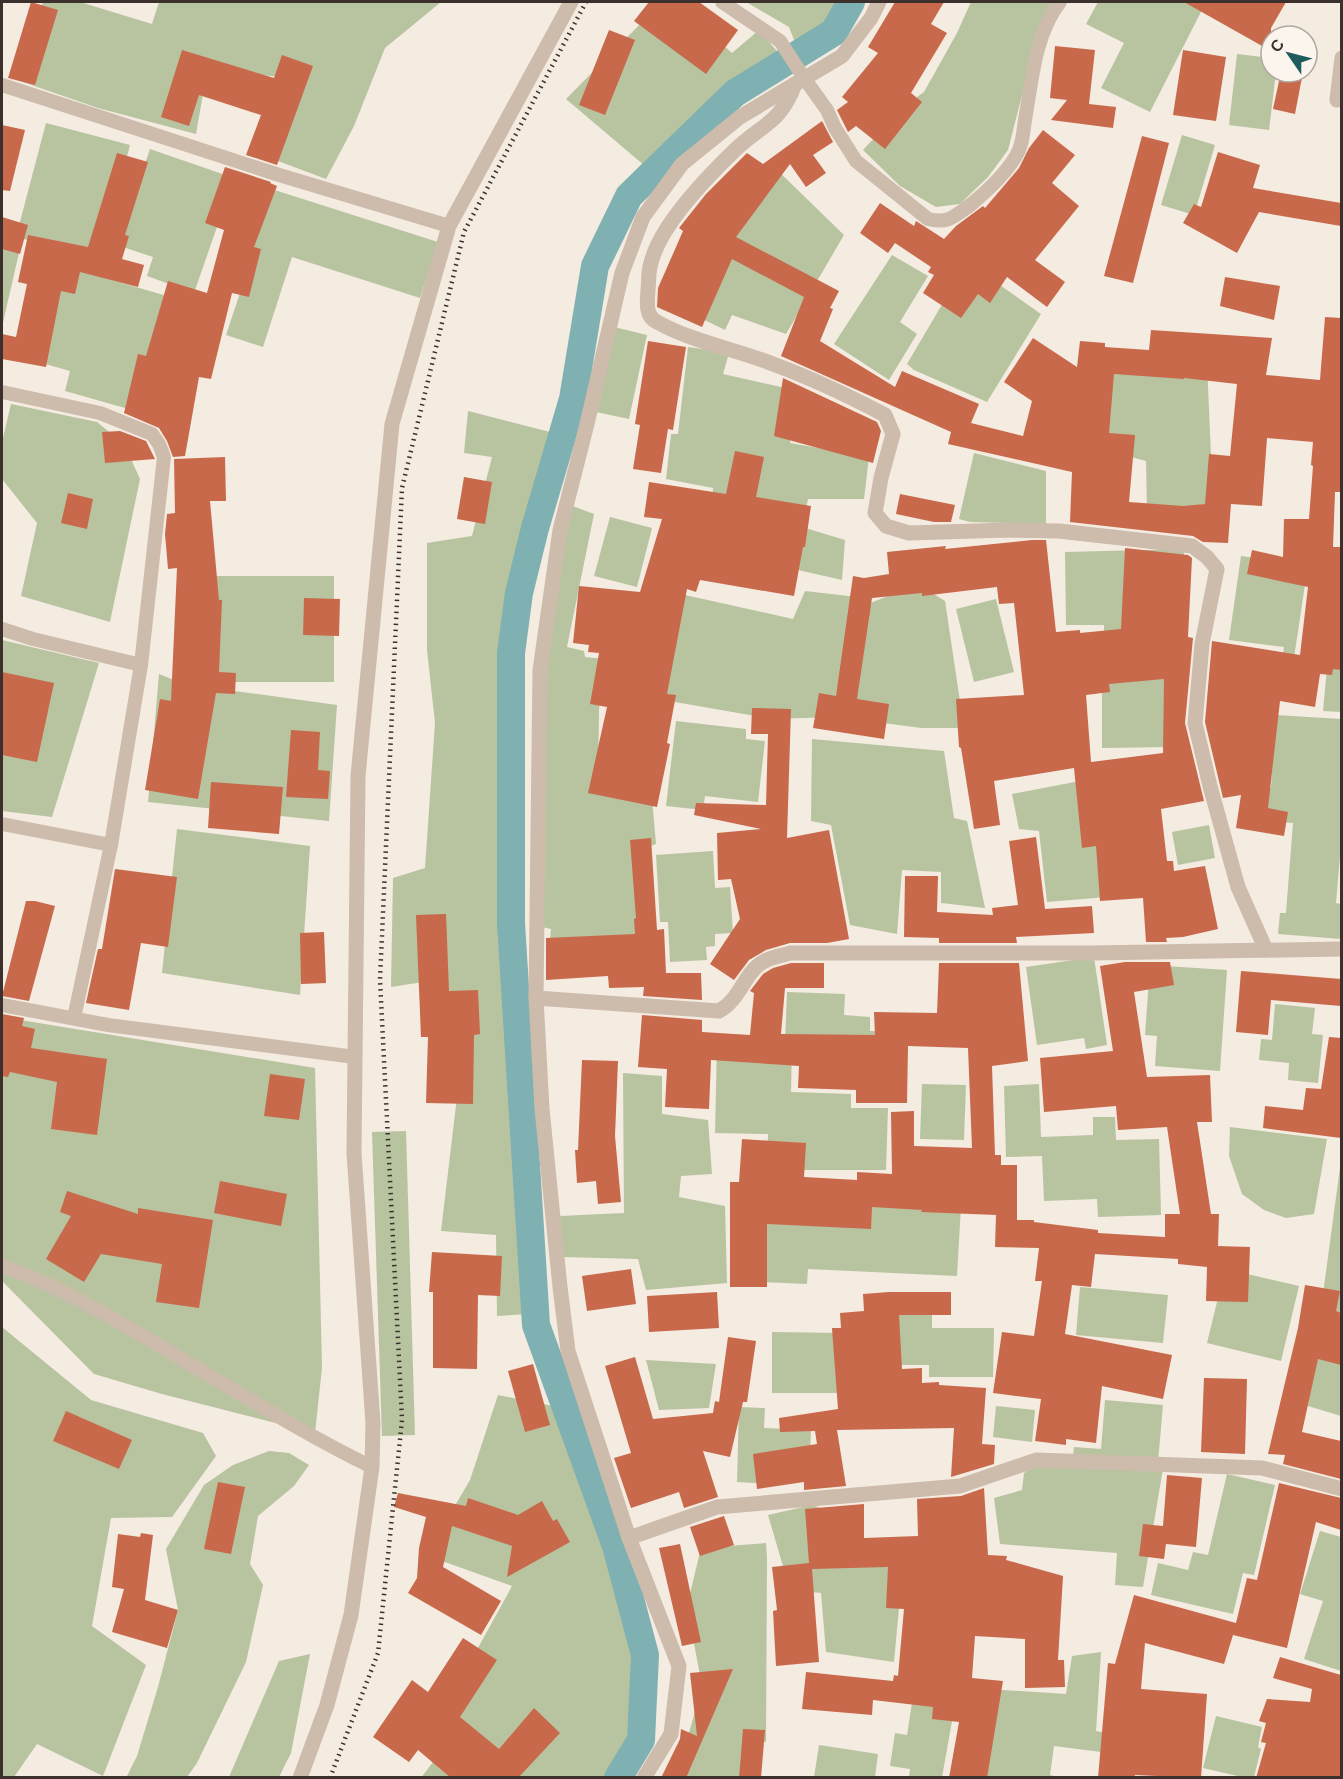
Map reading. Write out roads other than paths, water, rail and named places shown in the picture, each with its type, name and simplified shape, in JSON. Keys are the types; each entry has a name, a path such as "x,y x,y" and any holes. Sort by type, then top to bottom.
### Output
{"street":[{"path":"300,1778 327,1705 351,1615 372,1467 373,1423 354,1153 358,776 392,424 449,226 571,2"},
{"path":"644,1778 671,1734 679,1666 629,1538 568,1351 542,1109 536,998 540,670 560,530 622,273 643,217 682,164 740,117 799,78 842,56 871,18 879,2"},
{"path":"1337,100 1341,58"},
{"path":"799,78 777,117 736,149 682,207 663,234 651,262 646,305 649,315 655,321 703,341 773,364 885,415 893,434 881,478 875,513 886,526 909,533 1059,531 1192,546 1207,557 1217,568 1202,644 1195,723 1238,887 1266,950"},
{"path":"536,998 719,1011 735,999 762,962 790,953 1091,953 1341,949"},
{"path":"629,1538 717,1507 960,1486 1036,1460 1262,1468 1341,1489"}],"lane":[{"path":"722,2 775,36 789,54 799,78 827,110 835,128 856,161 928,219 940,222 953,218 982,196 1017,155 1044,27 1060,2"},
{"path":"2,85 276,174 449,226"},
{"path":"2,392 100,413 152,434 164,457 141,665 111,845 74,1018"},
{"path":"2,629 33,639 141,665"},
{"path":"2,824 111,845"},
{"path":"2,1005 108,1025 355,1057"},
{"path":"2,1266 26,1274 94,1307 293,1425 372,1467"}],"waterway":[{"path":"618,1778 641,1740 645,1655 616,1546 536,1325 511,923 511,653 519,593 535,528 573,399 595,266 629,196 735,93 834,32 851,2"}],"railway":[{"path":"330,1778 378,1653 402,1420 380,980 402,488 464,232 586,2"}]}
